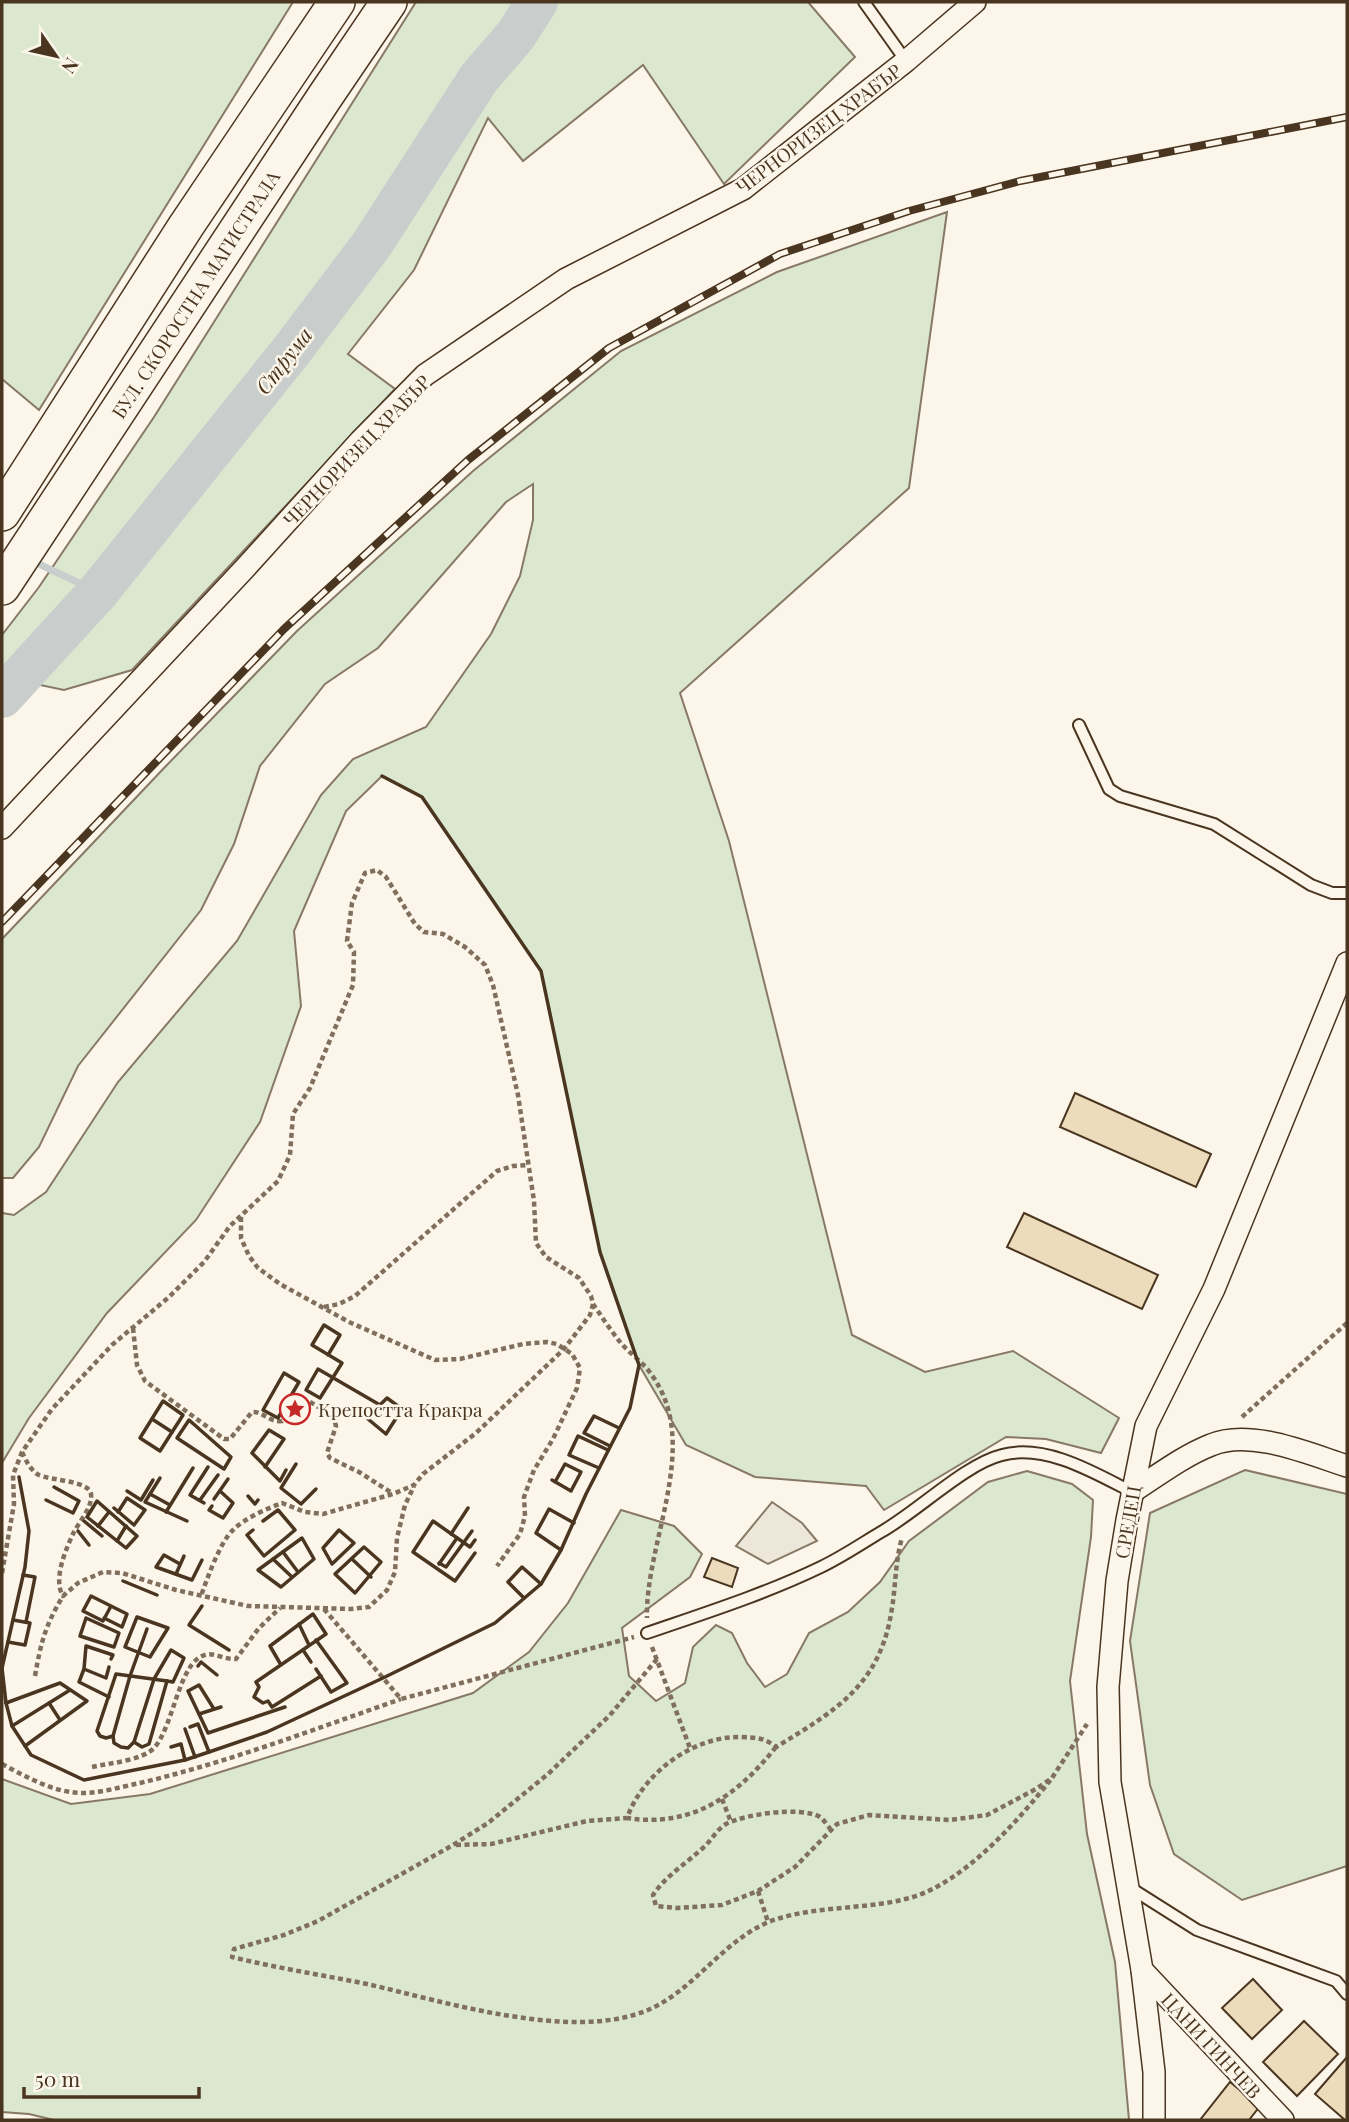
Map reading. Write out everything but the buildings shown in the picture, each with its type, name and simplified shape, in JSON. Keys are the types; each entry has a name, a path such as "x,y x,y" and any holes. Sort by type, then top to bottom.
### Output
{"highway":[{"path":"2,513 186,226 337,2"},
{"name":"БУЛ. СКОРОСТНА МАГИСТРАЛА","path":"2,587 389,2"},
{"path":"2,499 74,400"}],"street":[{"name":"ЧЕРНОРИЗЕЦ ХРАБЪР","path":"2,828 360,441 425,375 566,279 743,189 906,61 975,2"},
{"name":"СРЕДЕЦ","path":"1154,2120 1154,2072 1142,1970 1110,1782 1108,1687 1117,1581 1146,1426 1214,1289 1346,972"},
{"path":"1132,1492 1213,1443 1254,1439 1347,1466"},
{"name":"ЦАНИ ГИНЧЕВ","path":"1142,1970 1283,2120"}],"lane":[{"path":"864,2 906,61"},
{"path":"1079,725 1109,789 1120,796 1214,824 1311,885 1332,893 1347,893"},
{"path":"647,1633 760,1593 823,1566 895,1524 979,1464 1003,1454 1031,1452 1073,1462 1132,1492"},
{"path":"1127,1885 1197,1930 1336,1981 1347,1994"}],"path":[{"path":"2,1573 13,1504 13,1475 22,1452 52,1409 112,1345 169,1297 204,1262 230,1226 278,1181 290,1155 293,1114 310,1087 353,985 354,952 347,940 352,903 365,873 377,870 386,877 415,924 424,932 443,934 465,947 485,965 493,985 515,1083 534,1201 536,1243 546,1257 579,1278 593,1304 621,1343 651,1374 666,1401 672,1422 670,1482 646,1599 647,1633 690,1748"},
{"path":"322,1307 339,1304 355,1296 497,1171 528,1165"},
{"path":"241,1216 241,1238 258,1268 349,1322 435,1360 460,1359 547,1342 572,1354 580,1368 577,1388 554,1439 534,1470 524,1497 525,1516 520,1534 497,1566"},
{"path":"35,1676 40,1643 47,1622 63,1596 78,1583 103,1572 122,1573 201,1596 248,1606 350,1609 369,1607 387,1590 395,1572 397,1538 405,1505 414,1485 476,1433 564,1349 590,1315 593,1304"},
{"path":"1213,1443 1347,1323"},
{"path":"133,1327 137,1365 145,1381 224,1440 230,1439 252,1412 256,1411 276,1422 282,1421 296,1403 307,1400 334,1416 336,1426 327,1453 330,1458 359,1472 393,1494"},
{"path":"22,1452 28,1465 36,1473 49,1479 79,1483 88,1487 92,1495 72,1535 59,1575 58,1588 63,1596"},
{"path":"201,1596 210,1569 232,1531 267,1508 282,1503 305,1513 323,1514 393,1494 414,1485"},
{"path":"453,1845 491,1844 587,1821 627,1818 651,1821 680,1817 710,1807 738,1788 759,1769 776,1747 814,1724 858,1688 881,1651 892,1608 895,1562 902,1539 911,1530"},
{"path":"92,1767 135,1757 152,1749 171,1718 179,1687 195,1658 208,1653 228,1660 236,1659 259,1628 281,1607"},
{"path":"324,1608 401,1699"},
{"path":"2,1764 32,1779 72,1793 106,1790 172,1775 295,1737 401,1699 647,1633"},
{"path":"657,1660 610,1715 548,1774 488,1823 318,1921 284,1935 234,1950 232,1957 504,2015 551,2021 610,2019 648,2010 689,1985 738,1941 768,1922 791,1915 914,1897 949,1879 1005,1835 1052,1778 1108,1687"},
{"path":"627,1818 632,1802 653,1776 690,1748 729,1737 765,1738 776,1747"},
{"path":"831,1829 821,1818 805,1812 742,1817 722,1826 708,1843 662,1882 653,1895 656,1906 677,1908 722,1905 758,1891 795,1867 837,1824 869,1815 950,1821 986,1815 1052,1778"},
{"path":"722,1799 731,1822"},
{"path":"758,1891 768,1922"}],"green space":[{"path":"2,2 293,2 39,410 2,379"},
{"path":"416,2 808,2 855,57 724,184 643,65 523,161 488,118 414,270 348,354 395,389 132,670 64,690 2,677 2,635 39,587 154,417"},
{"path":"947,212 909,488 680,693 729,841 852,1335 925,1372 1013,1351 1119,1418 1101,1453 1046,1439 1006,1437 884,1510 866,1486 755,1477 686,1445 639,1365 600,1252 541,971 422,797 382,776 346,811 294,931 301,1006 260,1122 196,1220 107,1313 29,1418 2,1463 2,1213 14,1215 46,1192 118,1082 237,941 321,795 353,759 426,727 491,634 520,576 533,520 533,484 506,502 378,648 325,684 260,766 234,844 201,910 78,1066 39,1147 13,1178 2,1178 2,939 297,631 473,471 621,351 777,272"},
{"path":"1245,1470 1347,1494 1347,1866 1242,1900 1174,1854 1150,1785 1130,1641 1150,1513"},
{"path":"1027,1471 1072,1484 1093,1500 1091,1537 1070,1681 1087,1834 1115,1962 1129,2120 54,2120 29,2114 2,2112 2,1779 71,1804 150,1794 473,1693 529,1652 568,1603 621,1510 674,1526 702,1554 690,1577 622,1628 629,1676 656,1701 685,1683 693,1647 716,1625 732,1633 747,1663 765,1687 787,1674 809,1633 848,1612 880,1582 909,1541 988,1482"}],"shaded area":[{"path":"772,1502 802,1523 817,1541 768,1564 736,1546"}],"waterway":[{"name":"Струма","path":"2,697 98,592 292,350 372,244 479,78 516,35 537,2"},
{"path":"41,565 98,592"}],"railway":[{"path":"2,922 284,629 468,460 609,348 780,254 909,211 1020,181 1347,117"}],"wall":[{"path":"19,1477 29,1531 25,1567 2,1668 6,1703 12,1726 31,1755 84,1780 185,1760 209,1752 267,1732 383,1678 495,1623 541,1584 561,1550 630,1408 639,1365 600,1252 541,971 422,797 382,776"},
{"path":"328,1355 340,1335 324,1325 312,1345 342,1363 320,1398 306,1390 318,1369 380,1405 387,1398 402,1409 386,1434 368,1419 380,1405"},
{"path":"284,1373 299,1382 278,1418 263,1410 284,1373"},
{"path":"163,1401 183,1415 160,1451 140,1438 163,1401"},
{"path":"610,1446 584,1433 594,1416 619,1428"},
{"path":"152,1419 172,1432"},
{"path":"189,1420 231,1457 224,1469 177,1438 189,1420"},
{"path":"265,1467 284,1439 269,1430 252,1453 280,1481 286,1470"},
{"path":"599,1468 569,1455 578,1436 608,1450"},
{"path":"296,1464 281,1488 301,1504 316,1489"},
{"path":"552,1480 571,1491 581,1472 565,1464 555,1482"},
{"path":"204,1503 190,1495 208,1467"},
{"path":"166,1512 193,1468"},
{"path":"200,1500 218,1475"},
{"path":"160,1478 145,1502 187,1521"},
{"path":"214,1499 228,1479"},
{"path":"127,1491 141,1500 153,1480"},
{"path":"46,1500 73,1513 79,1501 54,1487"},
{"path":"212,1506 209,1510 223,1518 233,1503 220,1491"},
{"path":"150,1494 170,1505"},
{"path":"248,1496 255,1504 258,1500"},
{"path":"114,1508 134,1525 145,1510 127,1498 118,1512"},
{"path":"97,1501 137,1536 126,1548 87,1517 97,1501"},
{"path":"451,1534 468,1508"},
{"path":"561,1550 536,1533 549,1509 574,1523"},
{"path":"253,1530 247,1535 264,1556 295,1530 278,1510 263,1521"},
{"path":"98,1526 109,1512"},
{"path":"84,1521 102,1536"},
{"path":"475,1540 470,1547 433,1521 413,1552 455,1581 475,1553"},
{"path":"117,1541 126,1526"},
{"path":"339,1530 354,1543 332,1564 323,1548 339,1530"},
{"path":"78,1531 89,1545"},
{"path":"439,1563 446,1567 472,1531"},
{"path":"302,1538 314,1559 281,1587 258,1570 302,1538"},
{"path":"439,1564 457,1538"},
{"path":"364,1547 381,1562 355,1593 335,1574 364,1547"},
{"path":"283,1552 298,1572"},
{"path":"180,1564 164,1555 156,1567 192,1580 202,1560"},
{"path":"176,1574 184,1556"},
{"path":"273,1559 292,1577"},
{"path":"352,1559 371,1577"},
{"path":"524,1598 508,1582 522,1567 541,1584"},
{"path":"23,1575 35,1577 26,1622"},
{"path":"123,1581 157,1595"},
{"path":"104,1618 122,1627 127,1614 91,1596 83,1611 103,1621 111,1606"},
{"path":"202,1606 189,1625 229,1650"},
{"path":"281,1665 270,1646 313,1614 326,1634 256,1682 259,1687 254,1697 263,1703 268,1701 272,1707 321,1676"},
{"path":"137,1617 168,1628 150,1657 125,1647 137,1617"},
{"path":"86,1618 119,1633 114,1647 80,1636 86,1618"},
{"path":"8,1642 25,1645 30,1623 13,1620"},
{"path":"299,1624 309,1645"},
{"path":"113,1736 147,1629"},
{"path":"316,1640 347,1683 331,1692 316,1669"},
{"path":"109,1667 106,1678 84,1669 86,1646 113,1655 111,1659"},
{"path":"134,1742 154,1679 171,1650 184,1658 173,1682 167,1681"},
{"path":"303,1650 311,1662"},
{"path":"198,1666 201,1662 217,1675"},
{"path":"84,1669 79,1682 109,1697"},
{"path":"116,1674 167,1681 149,1744 142,1747 134,1742 128,1748 121,1747 114,1743 113,1736 106,1738 100,1736 97,1731 116,1674"},
{"path":"6,1703 60,1683 87,1701 25,1746"},
{"path":"214,1709 199,1685 188,1691 208,1733 285,1707"},
{"path":"12,1726 70,1690"},
{"path":"49,1703 60,1720"},
{"path":"199,1714 221,1707"},
{"path":"190,1727 198,1724 209,1752"},
{"path":"185,1729 195,1757"},
{"path":"171,1747 181,1744 185,1760"}],"place":[{"name":"Крепостта Кракра","path":"295,1409"}]}
